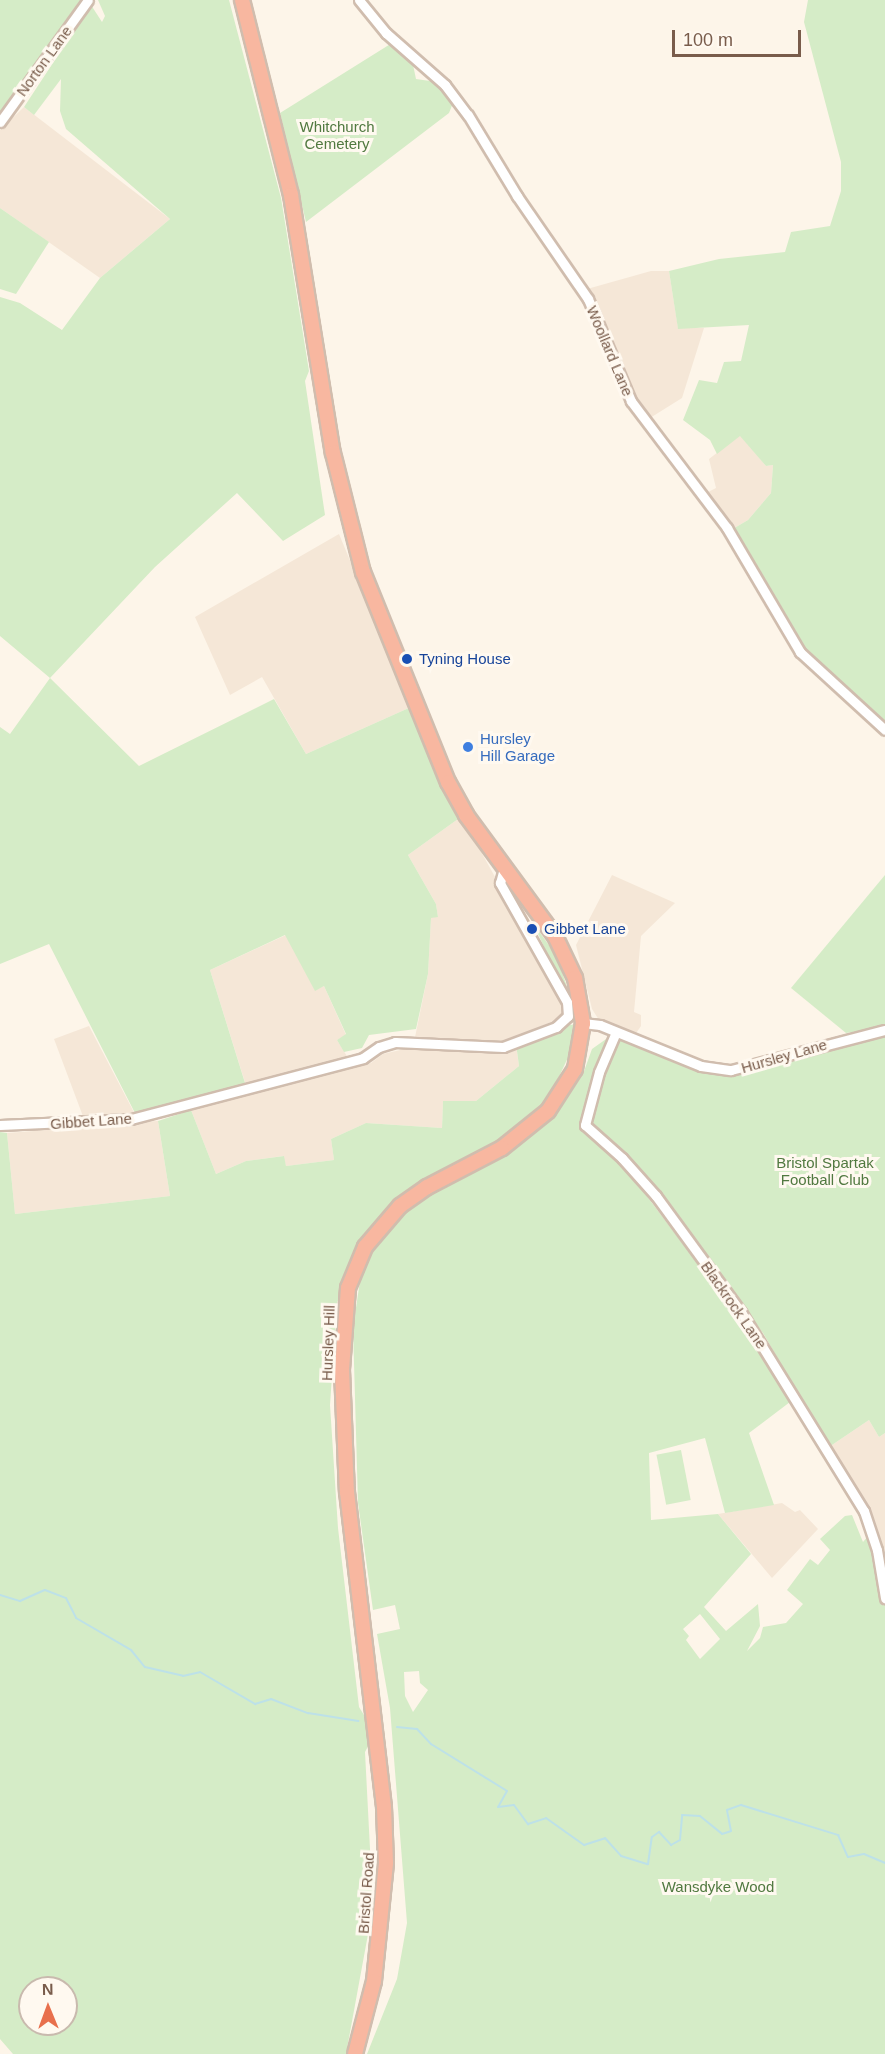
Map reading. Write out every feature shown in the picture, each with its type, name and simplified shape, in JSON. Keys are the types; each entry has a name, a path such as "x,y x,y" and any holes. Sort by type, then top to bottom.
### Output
{"highway":[{"path":"242,0 291,195 332,445 350,530 384,630 448,782 466,815 504,868"},
{"name":"Hursley Hill","path":"375,1733 346,1473 343,1339 350,1283 373,1235 400,1206 427,1187 502,1148 548,1111 575,1069 583,1023 578,989 563,950 545,920 504,868"},
{"name":"Bristol Road","path":"355,2054 374,1981 386,1886 386,1827 375,1733"}],"street":[{"name":"Norton Lane","path":"0,122 88,0"},
{"name":"Woollard Lane","path":"359,0 386,33 445,85 468,115 518,196 588,299 631,401 727,528 800,652 885,730"},
{"name":"Gibbet Lane","path":"0,1125 131,1119 363,1058 379,1047 395,1042 503,1047 556,1027 568,1016 567,1002 500,883 504,868"},
{"name":"Hursley Lane","path":"583,1023 616,1032 700,1066 731,1070 885,1030"},
{"name":"Blackrock Lane","path":"616,1032 599,1071 585,1125 622,1158 656,1197 741,1312 864,1511 877,1550 885,1598"}],"shaded area":[{"path":"24,107 170,219 100,278 0,208 0,130"},
{"path":"651,271 669,271 678,328 704,328 682,398 650,418 632,398 587,289"},
{"path":"740,435 766,466 773,465 771,493 748,520 731,530 706,493 716,488 709,459"},
{"path":"339,534 411,707 306,754 262,677 230,695 195,617"},
{"path":"458,819 480,850 566,1004 562,1017 515,1038 519,1066 476,1101 443,1101 442,1128 366,1123 331,1139 334,1160 286,1166 283,1156 246,1161 216,1174 191,1110 248,1092 210,970 286,935 315,990 324,986 346,1035 337,1040 353,1066 371,1063 383,1054 413,1047 428,974 431,917 438,917 436,904 408,855"},
{"path":"612,875 675,903 641,936 634,1012 641,1015 641,1026 634,1036 599,1020 592,1009 576,945"},
{"path":"89,1026 139,1122 158,1121 170,1196 15,1214 7,1133 87,1127 54,1039"},
{"path":"869,1420 879,1437 885,1433 885,1577 878,1546 829,1447"},
{"path":"782,1503 795,1512 800,1510 818,1529 772,1578 718,1514"}],"green space":[{"path":"0,0 82,0 0,116"},
{"path":"98,0 229,0 281,198 309,371 305,381 325,515 283,541 237,493 155,567 50,678 0,636 0,297 20,303 62,330 100,278 170,219 66,129 60,111 61,79 34,115 24,107 91,5 102,22 105,16"},
{"path":"808,0 885,0 885,725 803,650 731,530 748,520 771,493 773,465 766,466 740,436 717,454 710,440 683,420 699,380 717,383 724,362 741,361 749,325 678,329 669,271 719,259 785,252 791,232 830,226 841,191 841,162 804,22"},
{"name":"Whitchurch Cemetery","path":"392,43 412,60 416,79 437,82 446,93 453,103 449,113 306,222 280,113"},
{"path":"0,208 49,242 16,294 0,289"},
{"path":"50,678 139,766 274,699 306,754 411,707 434,772 440,774 458,819 408,855 436,904 438,917 431,918 428,974 416,1029 369,1035 362,1048 344,1052 337,1040 346,1034 324,986 315,991 285,935 210,970 245,1083 137,1117 49,944 0,964 0,727 10,734"},
{"path":"885,875 885,1027 846,1033 791,988"},
{"path":"533,923 556,955 571,998 573,1020 570,1019 566,994"},
{"path":"566,1022 565,1026 576,1024 572,1049 549,1098 497,1143 399,1197 359,1243 337,1303 330,1405 338,1528 359,1707 375,1733 365,1752 373,1907 346,2054 13,2054 0,2039 0,1132 7,1133 15,1214 170,1196 158,1121 191,1110 216,1174 246,1161 284,1156 286,1166 334,1160 331,1139 366,1123 442,1128 443,1101 476,1101 519,1066 516,1044"},
{"path":"885,1030 885,1433 879,1437 869,1420 829,1447 763,1333 756,1324 750,1326 643,1182 637,1183 725,1300 790,1402 749,1433 774,1505 725,1513 705,1438 649,1453 651,1520 718,1514 751,1554 704,1607 726,1631 758,1604 760,1626 747,1651 760,1638 763,1627 786,1623 803,1604 787,1590 810,1559 818,1565 830,1550 820,1539 845,1516 852,1515 863,1542 873,1530 885,1577 885,2054 367,2054 397,1979 407,1923 390,1708 377,1634 400,1629 395,1605 373,1610 358,1503 353,1328 361,1274 368,1257 390,1225 410,1207 431,1192 508,1152 557,1113 583,1074 592,1049 616,1032 701,1066 731,1070","holes":["700,1614 720,1639 700,1659 686,1640 689,1636 683,1629","419,1671 420,1683 428,1690 413,1712 405,1696 404,1672"]},
{"path":"681,1450 691,1500 666,1505 656,1455"}],"waterway":[{"path":"0,1595 20,1601 45,1590 66,1598 76,1618 131,1650 145,1667 183,1676 200,1672 255,1704 271,1699 308,1713 358,1721"},
{"path":"397,1727 417,1729 431,1744 507,1791 498,1807 514,1805 528,1824 546,1818 584,1845 605,1838 621,1856 648,1864 652,1837 659,1832 671,1845 680,1840 682,1815 700,1816 722,1834 731,1831 727,1810 741,1805 838,1835 848,1857 864,1854 885,1863"}],"place":[{"name":"Tyning House","path":"407,659"},
{"name":"Hursley Hill Garage","path":"468,747"},
{"name":"Gibbet Lane","path":"532,929"}],"park label":[{"name":"Bristol Spartak Football Club","path":"825,1170"},
{"name":"Wansdyke Wood","path":"718,1887"}]}
